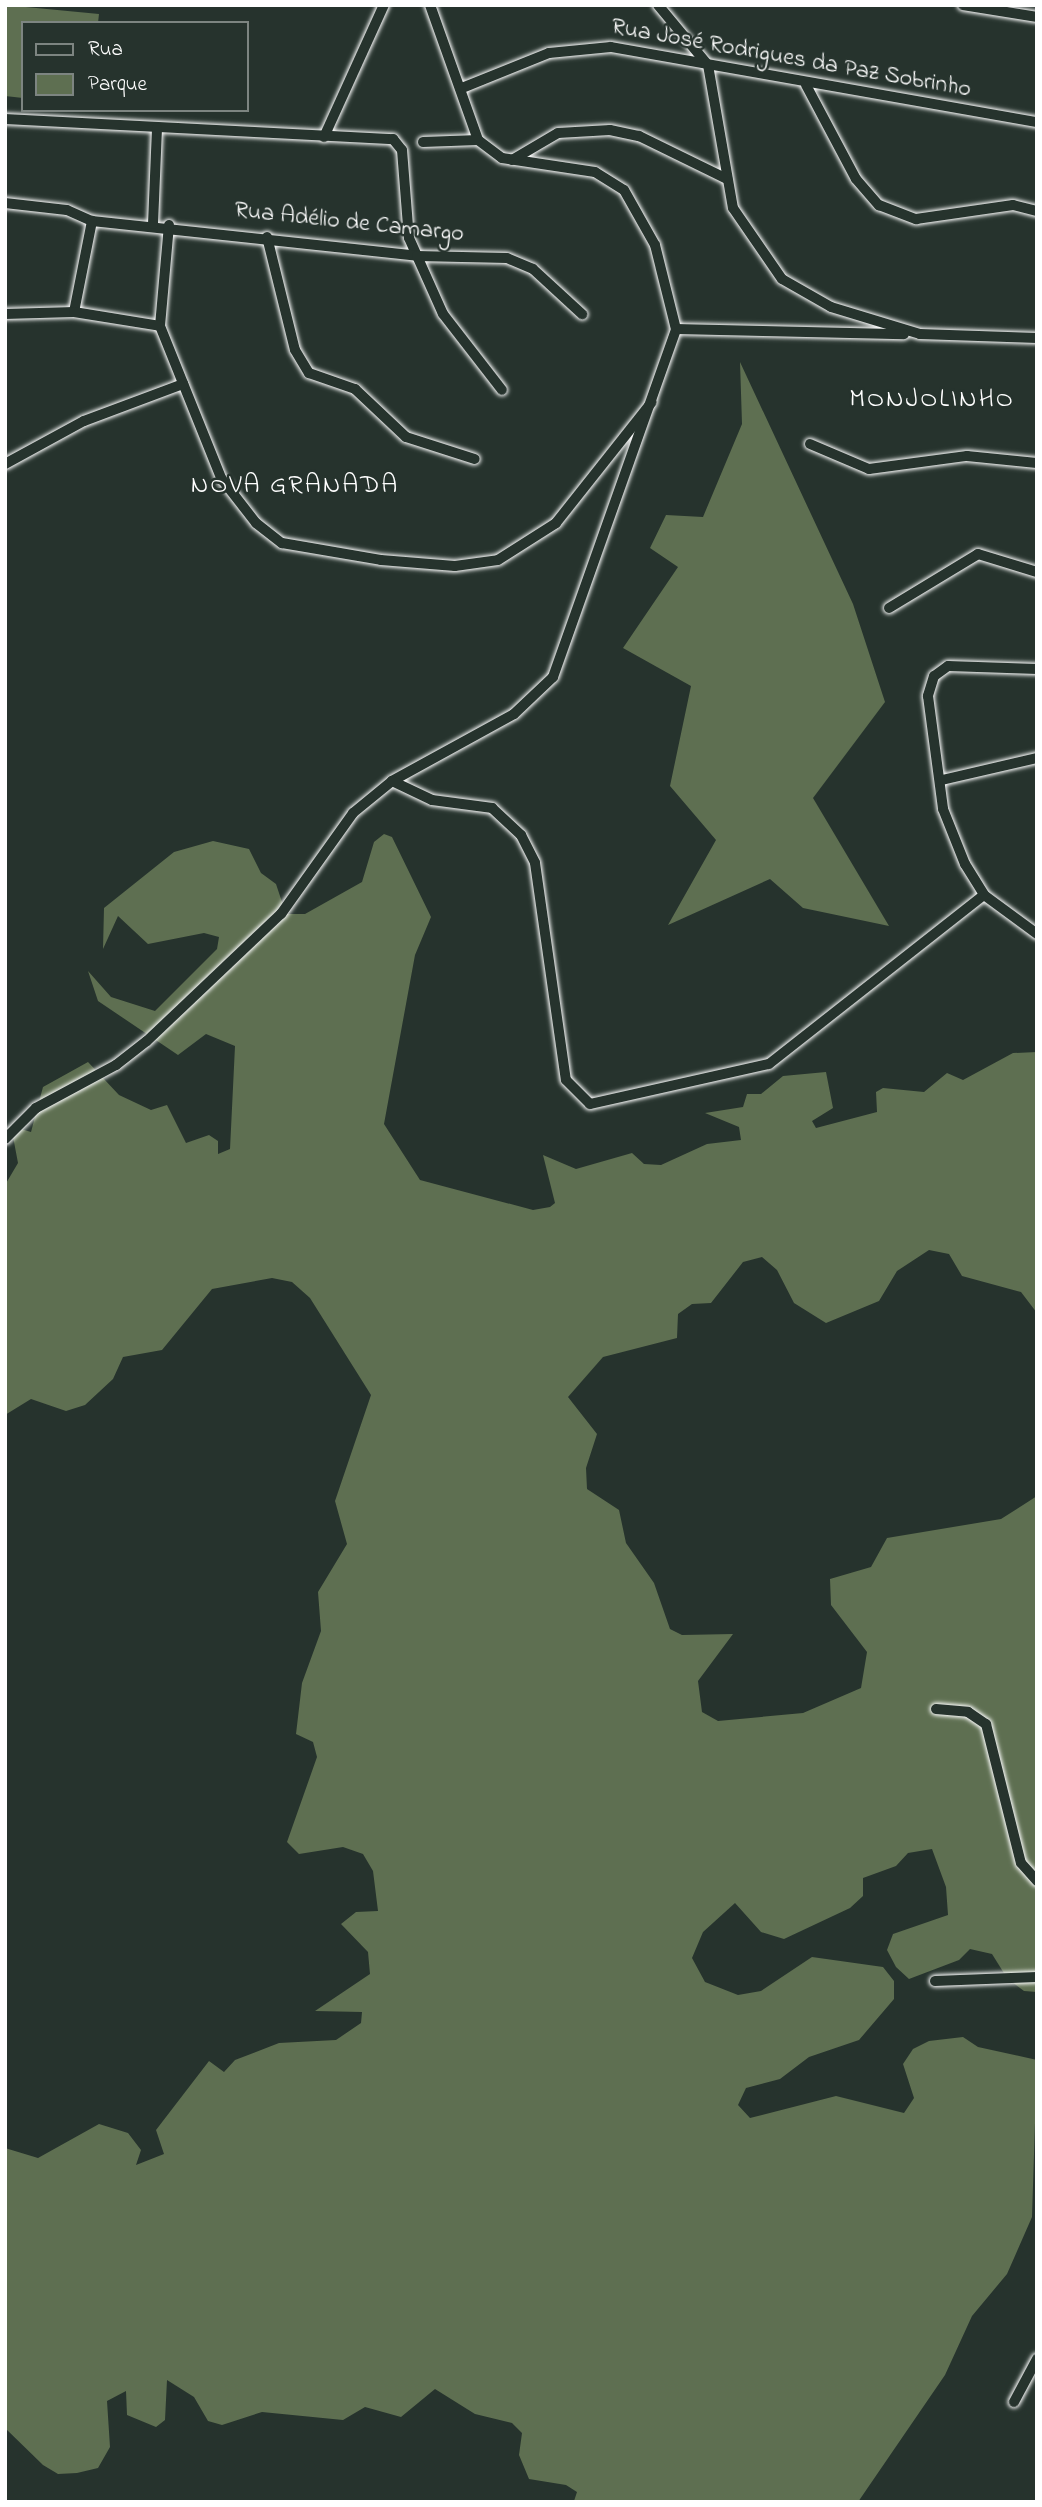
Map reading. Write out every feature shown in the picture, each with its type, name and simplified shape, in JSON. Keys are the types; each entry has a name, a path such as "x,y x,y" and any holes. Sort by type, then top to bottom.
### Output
{"street":[{"path":"324,136 384,5"},
{"path":"658,5 708,65 727,178 745,234 792,287 831,307 920,334"},
{"path":"963,5 1037,17"},
{"path":"435,7 478,140"},
{"name":"Rua José Rodrigues da Paz Sobrinho","path":"462,89 584,46 1037,122"},
{"path":"807,85 856,179 879,205 916,219 1013,205 1037,211"},
{"path":"5,119 324,136 398,143 405,225 417,256 443,314 502,390"},
{"path":"153,224 157,128"},
{"path":"512,160 558,134 610,130 639,136 727,178"},
{"path":"5,1139 36,1108 116,1065 147,1041 281,914 353,813 392,781 514,714 553,677 676,329 655,245 624,190 595,172 512,160 478,140 424,142"},
{"name":"Rua Adélio de Camargo","path":"5,203 67,210 92,221 169,225 417,256 521,262 582,314"},
{"path":"74,312 92,221"},
{"path":"169,225 160,326 221,478 256,523 282,543 335,555 455,566 498,560 538,537 575,502 652,402"},
{"path":"267,237 295,350 309,373 355,389 406,437 475,459"},
{"path":"5,314 74,312 160,326"},
{"path":"676,329 1037,338"},
{"path":"5,464 84,421 183,384"},
{"path":"810,444 869,469 967,456 1037,463"},
{"path":"889,608 978,554 1037,572"},
{"path":"1037,670 948,666 934,676 928,696 942,780 943,809 985,895 1037,934"},
{"path":"942,780 1037,758"},
{"path":"392,781 432,800 492,808 521,835 535,863 566,1080 590,1104 769,1064 985,895"},
{"path":"936,1709 968,1712 986,1724 1021,1863 1037,1881"},
{"path":"934,1981 1037,1977"},
{"path":"1014,2402 1037,2359"}],"green space":[{"path":"5,5 99,14 98,21 21,21 21,98 5,96"},
{"path":"740,362 853,604 885,702 813,798 889,926 803,908 770,879 668,925 716,840 670,786 691,686 623,648 678,567 650,548 666,515 703,517 742,424"},
{"path":"384,834 392,837 431,917 415,955 384,1124 420,1180 533,1210 550,1207 555,1203 543,1155 576,1169 632,1153 644,1164 661,1165 707,1144 741,1140 739,1127 705,1113 743,1107 747,1094 761,1094 783,1076 826,1072 833,1108 812,1121 816,1128 877,1112 876,1092 883,1088 924,1092 947,1073 963,1080 1013,1053 1037,1052 1037,1313 1021,1292 962,1276 949,1254 929,1250 897,1271 879,1301 826,1323 794,1303 777,1270 762,1257 743,1262 711,1303 692,1304 678,1314 677,1338 603,1357 568,1397 597,1434 586,1468 587,1489 619,1510 626,1543 654,1583 670,1629 682,1635 733,1634 698,1681 702,1712 718,1721 803,1713 861,1688 867,1652 831,1605 830,1579 871,1567 887,1538 1001,1519 1037,1496 1037,1992 1024,1991 1007,1978 992,1954 970,1949 959,1960 909,1979 896,1967 887,1950 893,1934 948,1915 946,1887 932,1849 908,1853 896,1866 863,1878 863,1896 850,1908 784,1939 761,1932 735,1903 703,1932 692,1958 705,1982 738,1995 761,1991 812,1957 883,1967 894,1981 894,1999 859,2040 809,2057 780,2079 746,2088 738,2105 750,2118 836,2096 904,2113 914,2098 903,2064 913,2049 929,2041 963,2037 978,2047 1037,2060 1032,2217 1007,2274 972,2316 945,2375 858,2502 574,2501 577,2492 566,2485 529,2479 519,2455 522,2433 512,2423 475,2414 435,2389 401,2417 365,2407 343,2420 262,2412 222,2425 208,2421 194,2397 167,2380 165,2420 156,2427 127,2415 126,2391 107,2401 110,2447 98,2468 77,2473 58,2474 43,2465 5,2428 5,2148 38,2158 99,2124 128,2133 141,2150 136,2165 164,2154 156,2130 209,2061 224,2072 235,2060 279,2043 336,2040 361,2023 362,2012 315,2011 370,1974 368,1952 341,1924 356,1912 378,1911 373,1871 363,1854 343,1847 299,1854 287,1842 317,1757 313,1742 296,1734 302,1683 321,1631 318,1592 347,1544 335,1501 371,1395 310,1298 292,1282 272,1278 212,1289 162,1350 123,1357 113,1379 85,1405 66,1411 31,1399 5,1415 5,1185 18,1163 11,1126 31,1132 43,1087 88,1062 119,1095 151,1110 167,1105 186,1143 209,1135 218,1141 218,1154 230,1149 235,1046 206,1034 178,1055 98,1001 88,971 111,997 155,1011 217,949 219,937 204,933 148,944 118,916 103,949 104,908 174,852 213,841 249,849 261,873 276,884 286,914 305,914 362,882 374,842"}],"district":[{"name":"MONJOLINHO","path":"932,401"},
{"name":"NOVA GRANADA","path":"295,487"}]}
